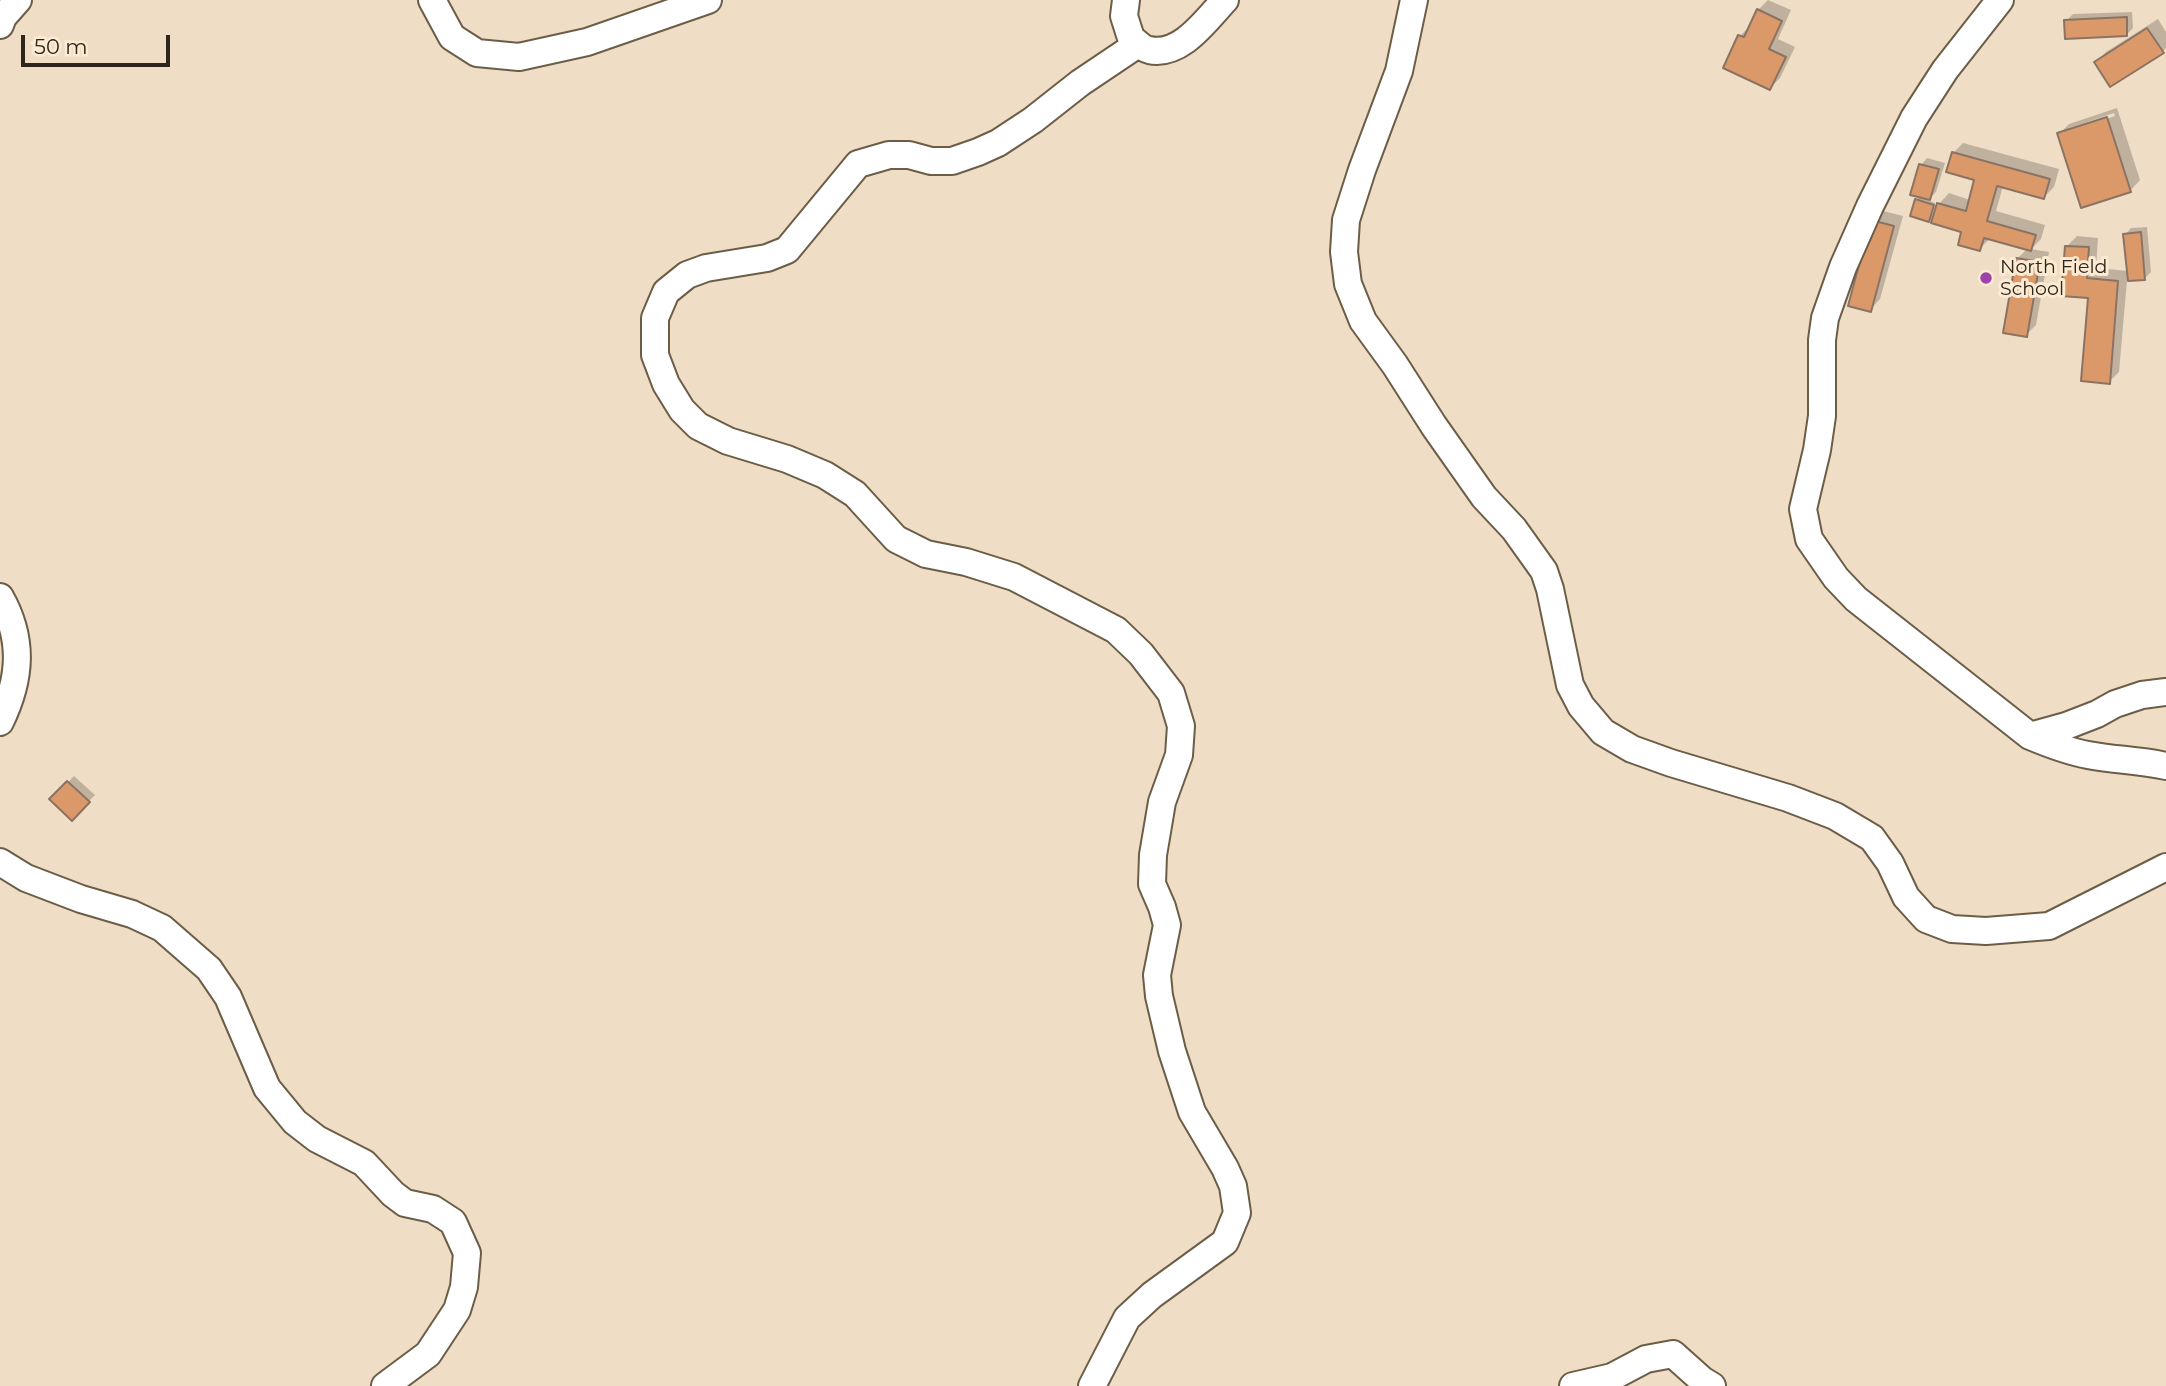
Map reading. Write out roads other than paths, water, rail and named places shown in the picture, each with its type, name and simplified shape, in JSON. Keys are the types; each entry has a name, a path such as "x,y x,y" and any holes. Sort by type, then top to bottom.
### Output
{"street":[{"path":"0,25 3,17 18,0"},
{"path":"432,0 452,37 460,43 477,53 519,57 587,42 708,0"},
{"path":"1126,0 1124,16 1130,38 1147,50 1163,51 1185,42 1225,0"},
{"path":"1415,0 1399,71 1346,220 1344,252 1348,284 1363,321 1434,426 1484,497 1514,529 1544,571 1570,685 1581,706 1603,732 1645,754 1788,798 1835,816 1872,838 1890,863 1906,897 1926,919 1952,929 1986,931 2049,926 2166,867"},
{"path":"2000,0 1945,70 1914,118 1870,206 1831,298 1822,340 1822,416 1803,509 1809,539 1836,578 1856,599 2030,736 2061,749 2091,756 2166,766"},
{"path":"1092,1386 1127,1318 1152,1294 1225,1242 1237,1213 1233,1186 1225,1168 1192,1112 1172,1051 1159,996 1157,975 1167,925 1152,884 1153,855 1162,802 1180,755 1181,726 1171,693 1141,654 1116,630 1014,577 966,562 926,554 896,539 855,494 825,475 787,459 728,441 698,426 682,410 666,384 655,355 655,318 666,292 687,275 706,268 767,258 787,250 858,164 889,155 953,161 978,152 998,143 1033,120 1080,83 1138,44"},
{"path":"0,597 10,615 17,645 13,693 0,722"},
{"path":"2030,736 2066,726 2142,695 2166,692"},
{"path":"0,862 26,878 131,914 162,928 209,968 228,996 267,1088 295,1122 317,1139 364,1163 393,1195 405,1203 433,1209 453,1222 467,1253 464,1287 457,1310 428,1354 385,1386"},
{"path":"1573,1386 1612,1377 1646,1359 1672,1354 1712,1386"}],"place":[{"name":"North Field School","path":"1986,278"}]}
